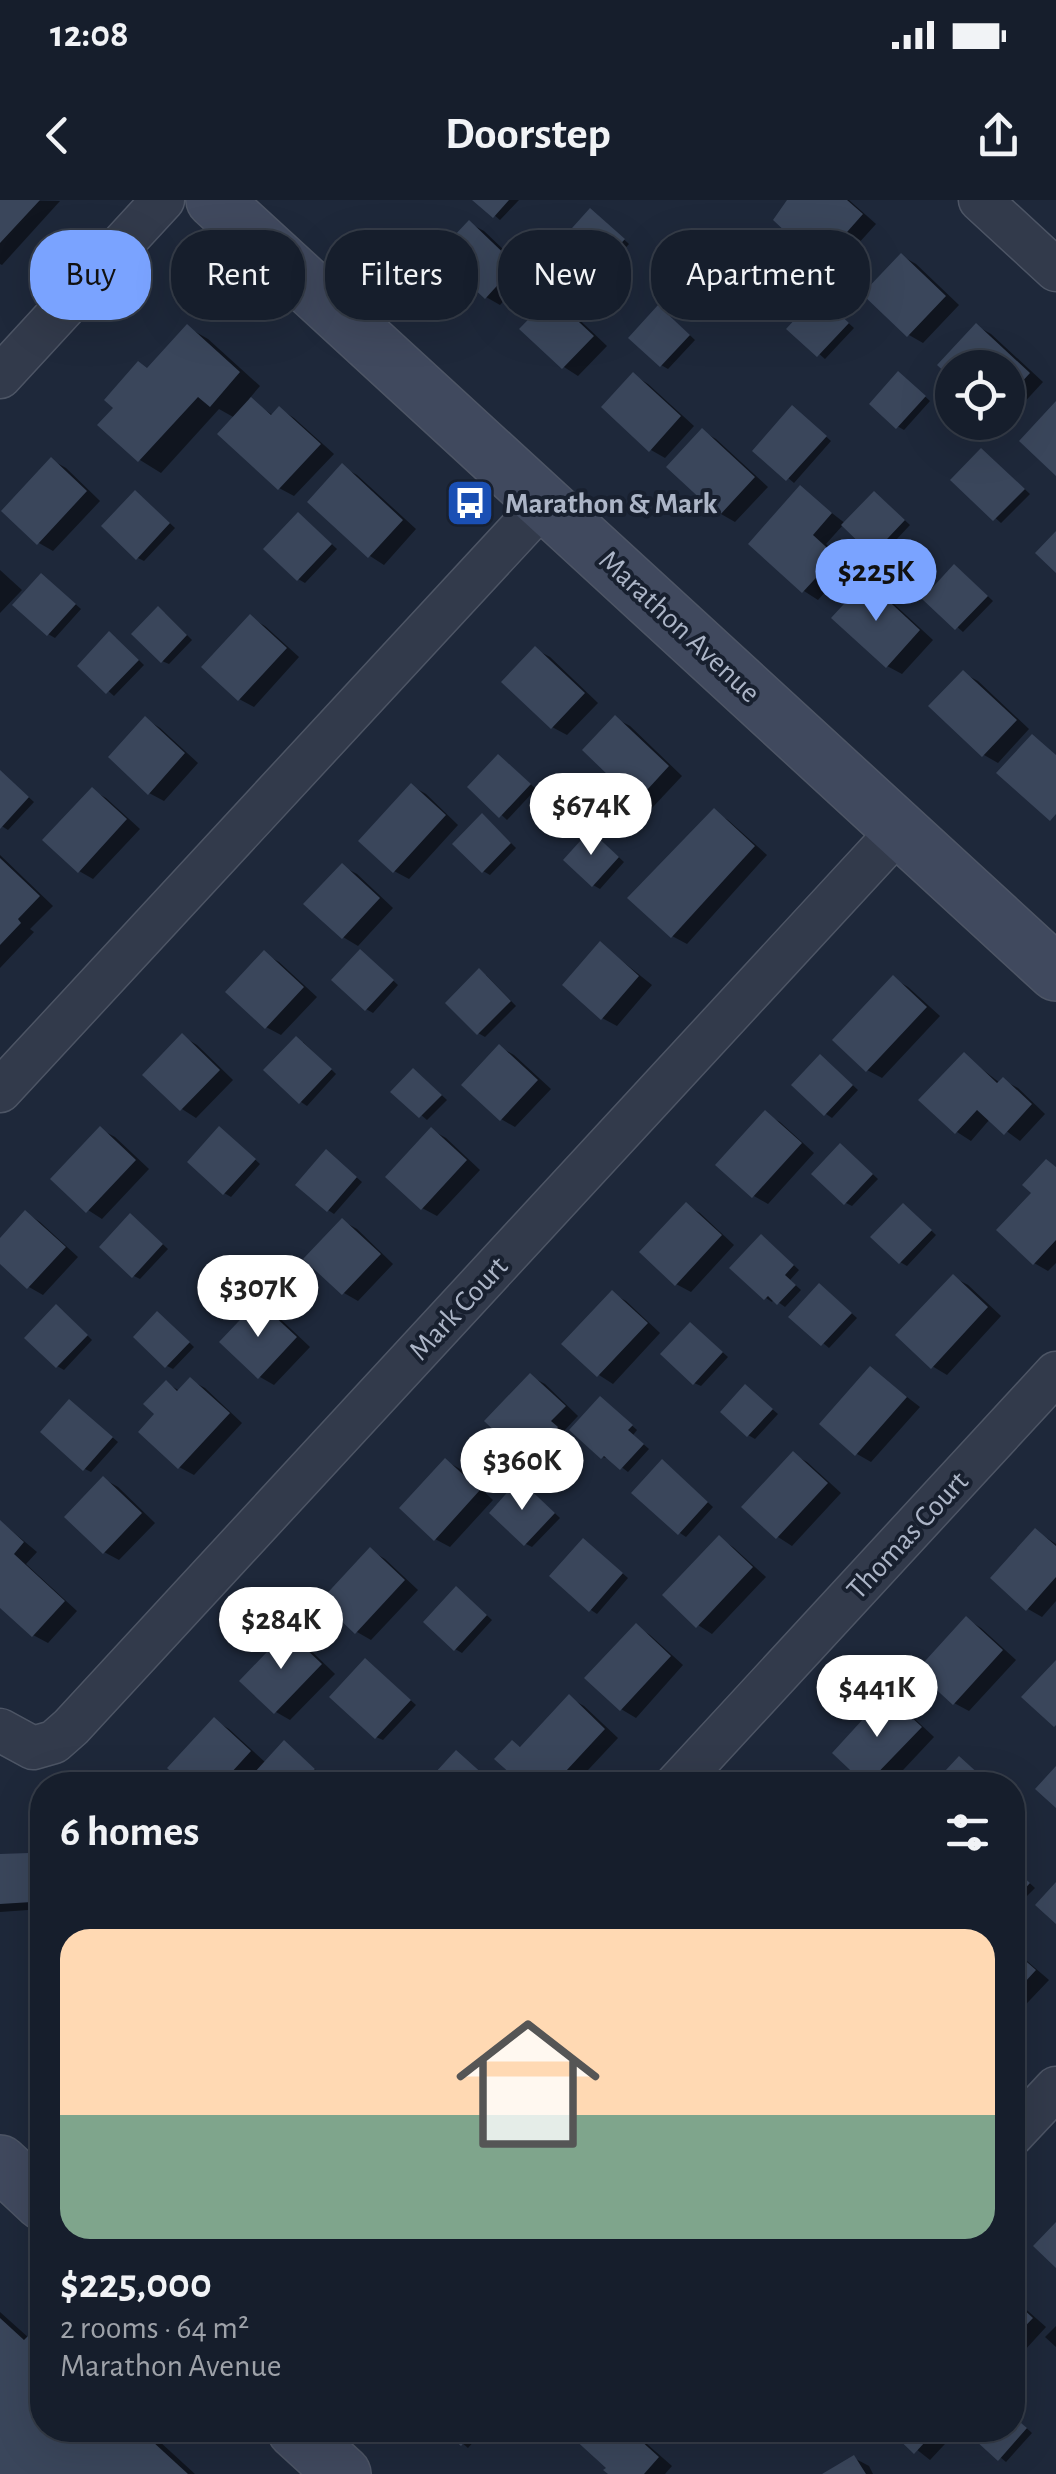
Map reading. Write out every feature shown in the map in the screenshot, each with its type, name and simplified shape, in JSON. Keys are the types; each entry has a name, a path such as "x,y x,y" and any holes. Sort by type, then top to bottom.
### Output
{"street":[{"path":"0,377 164,200"},
{"name":"Marathon Avenue","path":"214,200 1056,972"},
{"path":"980,200 1056,270"},
{"path":"0,1091 545,502"},
{"name":"Mark Court","path":"0,1730 33,1748 54,1742 71,1727 901,828"},
{"name":"Thomas Court","path":"688,1772 1056,1374"},
{"path":"1025,2121 1056,2088"},
{"path":"0,2163 30,2191"},
{"path":"307,2442 343,2474"}],"building":[{"path":"0,200 40,200 0,243"},
{"path":"472,200 509,200 493,218"},
{"path":"787,200 847,200 863,214 849,230 784,230 773,220"},
{"path":"590,208 615,230 570,230"},
{"path":"469,220 498,248 498,285 485,299 478,292 478,230 460,230"},
{"path":"901,253 946,296 907,337 870,302 870,286"},
{"path":"651,313 651,320 674,320 690,335 660,367 628,338"},
{"path":"528,320 577,320 594,336 562,369 519,329"},
{"path":"794,320 849,323 817,357 786,329"},
{"path":"976,323 1005,350 951,350"},
{"path":"187,324 240,372 210,407 198,397 138,462 97,425 113,408 104,400 138,361 147,368"},
{"path":"898,371 926,396 896,429 869,404"},
{"path":"633,372 681,416 649,452 601,407"},
{"path":"251,397 271,415 279,406 321,444 278,490 217,434"},
{"path":"1056,401 1056,476 1019,441 1025,440 1025,435"},
{"path":"792,405 827,436 786,481 752,451"},
{"path":"702,428 755,477 719,516 666,467"},
{"path":"981,448 1025,489 993,521 950,480"},
{"path":"51,457 87,491 37,545 1,511"},
{"path":"342,463 403,520 368,558 307,502"},
{"path":"800,485 832,513 813,535 836,556 802,593 748,544"},
{"path":"135,490 170,523 136,560 101,526"},
{"path":"874,491 905,520 872,555 841,525"},
{"path":"298,512 332,544 297,581 263,549"},
{"path":"1056,531 1056,573 1035,553"},
{"path":"954,564 988,596 955,630 922,599"},
{"path":"41,573 76,604 47,636 12,605"},
{"path":"866,580 920,630 886,668 831,618"},
{"path":"158,606 187,635 161,663 131,634"},
{"path":"250,614 287,648 238,701 201,667"},
{"path":"109,631 139,660 106,694 77,666"},
{"path":"535,646 585,693 551,729 501,682"},
{"path":"963,670 1017,720 982,757 928,706"},
{"path":"615,715 669,766 636,802 582,750"},
{"path":"145,716 185,753 148,795 108,757"},
{"path":"1032,734 1056,755 1056,814 1050,821 996,773"},
{"path":"498,754 531,784 499,818 467,787"},
{"path":"0,770 29,797 0,829"},
{"path":"411,783 446,815 393,873 358,841"},
{"path":"92,787 127,819 78,873 42,840"},
{"path":"714,808 755,846 671,938 627,898"},
{"path":"482,813 511,843 482,873 452,844"},
{"path":"590,830 619,857 592,887 563,860"},
{"path":"0,858 40,896 0,945"},
{"path":"342,863 380,898 342,939 303,904"},
{"path":"600,941 639,976 601,1020 562,985"},
{"path":"360,949 394,980 365,1011 331,980"},
{"path":"264,950 304,987 265,1029 225,992"},
{"path":"479,968 511,1001 477,1035 445,1003"},
{"path":"893,975 927,1007 866,1072 832,1040"},
{"path":"182,1033 220,1070 180,1111 142,1075"},
{"path":"296,1036 332,1069 299,1104 263,1070"},
{"path":"499,1044 538,1080 500,1121 461,1085"},
{"path":"964,1052 997,1083 1003,1077 1032,1104 1004,1135 977,1110 955,1134 918,1100"},
{"path":"820,1054 853,1085 824,1116 791,1085"},
{"path":"413,1068 442,1095 419,1118 390,1092"},
{"path":"765,1110 802,1143 752,1198 715,1165"},
{"path":"100,1126 136,1160 86,1213 50,1179"},
{"path":"219,1126 256,1159 223,1195 187,1162"},
{"path":"431,1127 467,1160 421,1210 385,1177"},
{"path":"840,1143 873,1174 844,1205 811,1174"},
{"path":"326,1149 357,1177 327,1212 295,1185"},
{"path":"1046,1159 1056,1167 1056,1240 1033,1265 996,1230 1031,1193 1022,1185"},
{"path":"686,1202 722,1235 675,1286 639,1252"},
{"path":"903,1203 932,1230 899,1264 870,1237"},
{"path":"25,1210 66,1247 27,1289 0,1264 0,1238"},
{"path":"130,1213 163,1244 132,1278 99,1247"},
{"path":"342,1218 381,1254 342,1295 303,1259"},
{"path":"761,1234 794,1265 785,1275 796,1285 777,1305 768,1296 764,1300 729,1268"},
{"path":"953,1274 988,1307 931,1369 895,1335"},
{"path":"819,1283 852,1313 821,1346 788,1317"},
{"path":"612,1290 648,1323 597,1377 561,1344"},
{"path":"258,1301 297,1337 258,1379 219,1342"},
{"path":"56,1304 88,1335 56,1368 24,1338"},
{"path":"157,1311 190,1342 165,1368 133,1337"},
{"path":"690,1322 723,1352 693,1385 660,1354"},
{"path":"870,1366 907,1397 855,1456 819,1424"},
{"path":"530,1373 566,1406 551,1421 558,1427 526,1461 484,1421"},
{"path":"190,1377 230,1413 178,1469 138,1432 154,1414 143,1404 166,1380 177,1391"},
{"path":"745,1384 773,1409 747,1437 720,1412"},
{"path":"600,1396 633,1425 628,1430 644,1444 620,1470 604,1456 601,1459 569,1430"},
{"path":"69,1399 113,1437 83,1471 40,1432"},
{"path":"793,1451 828,1483 776,1539 741,1507"},
{"path":"445,1458 480,1490 434,1541 399,1508"},
{"path":"662,1459 708,1502 678,1535 631,1493"},
{"path":"103,1476 142,1513 103,1554 64,1517"},
{"path":"519,1479 555,1513 524,1546 489,1513"},
{"path":"0,1520 24,1542 14,1554 65,1601 32,1637 0,1608"},
{"path":"1035,1528 1056,1546 1056,1577 1026,1611 990,1578"},
{"path":"719,1535 753,1567 696,1628 662,1595"},
{"path":"583,1538 623,1573 589,1612 549,1576"},
{"path":"370,1547 405,1580 355,1634 320,1601"},
{"path":"456,1586 487,1615 454,1651 423,1622"},
{"path":"966,1616 1003,1650 953,1705 916,1671"},
{"path":"636,1623 671,1656 620,1711 584,1678"},
{"path":"287,1631 322,1664 274,1714 239,1681"},
{"path":"365,1658 411,1700 375,1739 329,1697"},
{"path":"1056,1660 1056,1725 1054,1727 1021,1697"},
{"path":"569,1694 605,1729 565,1772 508,1772 494,1759 512,1740 520,1747"},
{"path":"886,1694 922,1727 879,1772 852,1772 832,1753"},
{"path":"214,1717 251,1751 232,1772 171,1772 167,1768"},
{"path":"284,1740 315,1769 312,1772 255,1772"},
{"path":"456,1750 481,1772 436,1772"},
{"path":"959,1756 977,1772 944,1772"},
{"path":"1056,1766 1056,1808 1035,1789"},
{"path":"29,1853 30,1902 0,1904 0,1854"},
{"path":"1056,1882 1056,1924 1035,1905"},
{"path":"1025,1960 1036,1970 1025,1982"},
{"path":"1056,2222 1056,2268 1033,2246"},
{"path":"0,2318 24,2340 30,2334 30,2442 153,2442 188,2474 0,2474"},
{"path":"577,2442 642,2442 659,2457 644,2474 608,2474 603,2470 606,2468"},
{"path":"902,2442 925,2442 914,2454"},
{"path":"977,2442 1015,2442 998,2461"},
{"path":"854,2455 866,2474 822,2474"}],"place":[{"name":"Marathon & Mark","path":"470,503"}]}
